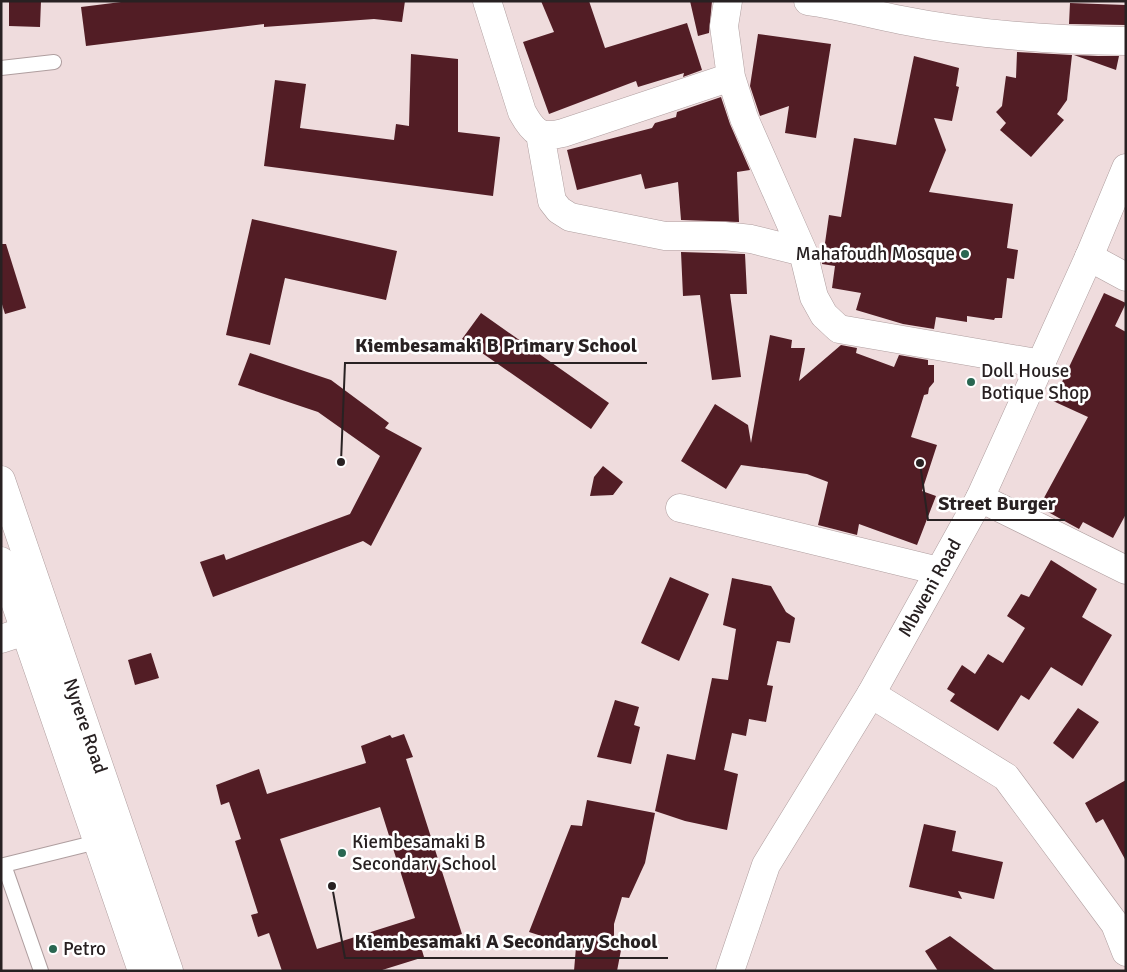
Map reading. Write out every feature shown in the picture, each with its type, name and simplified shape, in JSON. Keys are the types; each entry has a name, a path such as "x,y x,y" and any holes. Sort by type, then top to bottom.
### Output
{"street":[{"path":"487,1 522,112 530,125 540,134 551,136 563,133 731,77"},
{"path":"728,1 724,26 731,77 744,118 802,252 814,297 824,316 839,329 1042,364"},
{"path":"808,1 902,21 988,33 1075,40 1126,41"},
{"path":"540,134 552,201 559,210 570,217 665,236 724,236 751,239 802,252"},
{"name":"Mbweni Road","path":"730,971 766,865 871,694 980,498 1089,258 1126,168"},
{"path":"1089,258 1126,277"},
{"name":"Nyrere Road","path":"1,480 6,512 50,623 169,971"},
{"path":"980,498 1126,570"},
{"path":"680,508 939,572"},
{"name":"Nyrere Road","path":"1,561 11,634 97,842 142,971"},
{"path":"11,634 50,623"},
{"path":"871,694 1006,777 1115,924 1126,952"}],"lane":[{"path":"1,68 54,62"},
{"path":"41,971 3,865 97,842"}],"building":[{"path":"9,1 41,1 40,27 9,26"},
{"path":"129,1 405,1 402,22 374,19 264,27 264,24 86,46 81,7"},
{"path":"541,1 589,1 605,48 687,23 702,70 683,77 684,73 638,87 636,81 549,114 523,42 554,32"},
{"path":"690,1 712,1 709,33 698,36"},
{"path":"1070,3 1126,5 1126,25 1069,24"},
{"path":"758,34 831,44 816,138 785,133 789,106 760,116 750,86"},
{"path":"1017,52 1072,55 1067,100 1057,114 1064,120 1031,157 1000,130 1006,123 996,112 1002,106 1006,76 1016,78"},
{"path":"411,54 458,59 458,132 500,137 493,196 264,166 275,80 306,84 300,128 394,140 396,124 409,126"},
{"path":"1074,55 1098,56 1119,56 1116,70"},
{"path":"914,56 959,68 956,86 959,87 952,121 934,118 946,150 929,192 1013,204 1007,248 1018,250 1014,279 1007,278 1002,318 995,318 994,320 967,316 967,322 936,317 934,329 903,324 856,310 861,293 832,288 835,266 822,264 829,215 841,217 854,138 896,145"},
{"path":"721,97 730,124 750,170 737,172 739,222 681,220 678,182 645,189 641,174 577,190 567,150 652,128 655,123 676,117 677,112"},
{"path":"252,219 397,251 386,300 285,278 270,345 226,335"},
{"path":"1,244 6,244 26,308 5,314 1,301"},
{"path":"681,252 745,254 747,294 730,294 741,377 712,380 700,295 683,296"},
{"path":"1104,293 1126,303 1115,326 1126,332 1126,514 1113,538 1083,522 1079,529 1039,507 1088,417 1053,401"},
{"path":"481,313 609,403 591,429 462,339"},
{"path":"770,335 792,340 791,348 805,348 799,381 841,345 857,348 856,353 894,367 899,355 928,360 928,365 934,365 934,382 929,388 928,394 924,395 911,437 937,445 922,491 936,496 917,545 859,524 857,535 818,525 828,482 807,474 741,465 726,489 681,461 715,404 748,425 751,443"},
{"path":"250,353 331,380 389,423 385,428 422,448 371,546 363,541 213,597 200,562 224,554 226,560 350,514 380,456 318,412 238,385"},
{"path":"603,466 623,482 613,495 590,496 594,477"},
{"path":"1051,560 1097,589 1082,617 1112,635 1082,686 1051,667 1029,700 1021,695 998,731 950,701 955,694 947,689 962,665 975,674 988,654 1003,663 1025,628 1007,616 1021,594 1029,597"},
{"path":"670,577 709,594 679,661 641,643"},
{"path":"732,578 771,586 786,612 795,618 790,643 777,641 767,685 773,686 766,722 749,719 746,736 732,733 724,770 738,774 727,830 685,821 655,811 667,754 695,760 712,678 728,680 736,629 723,625"},
{"path":"151,653 159,678 135,685 128,660"},
{"path":"615,700 639,707 634,725 640,727 631,764 597,757"},
{"path":"1078,708 1099,722 1073,759 1053,743"},
{"path":"404,734 413,757 406,759 462,934 421,947 424,957 379,971 282,971 269,933 258,937 251,915 258,913 235,841 241,839 229,802 221,805 216,785 259,769 267,794 366,763 361,746 390,735 392,738","holes":["380,807 415,918 317,949 280,839"]},
{"path":"1126,780 1126,861 1103,819 1096,823 1085,803"},
{"path":"587,800 655,813 645,863 629,898 622,897 614,924 614,942 622,945 617,971 574,971 576,947 529,932 571,825 582,826"},
{"path":"924,824 956,831 952,851 1003,862 994,899 958,891 962,899 909,887"},
{"path":"950,936 996,971 938,971 925,951"}],"place":[{"name":"Mahafoudh Mosque","path":"965,254"},
{"name":"Doll House Botique Shop","path":"971,382"},
{"name":"Kiembesamaki B Primary School","path":"341,462"},
{"name":"Street Burger","path":"920,463"},
{"name":"Kiembesamaki B Secondary School","path":"342,853"},
{"name":"Kiembesamaki A Secondary School","path":"332,886"},
{"name":"Petro","path":"53,949"}]}
